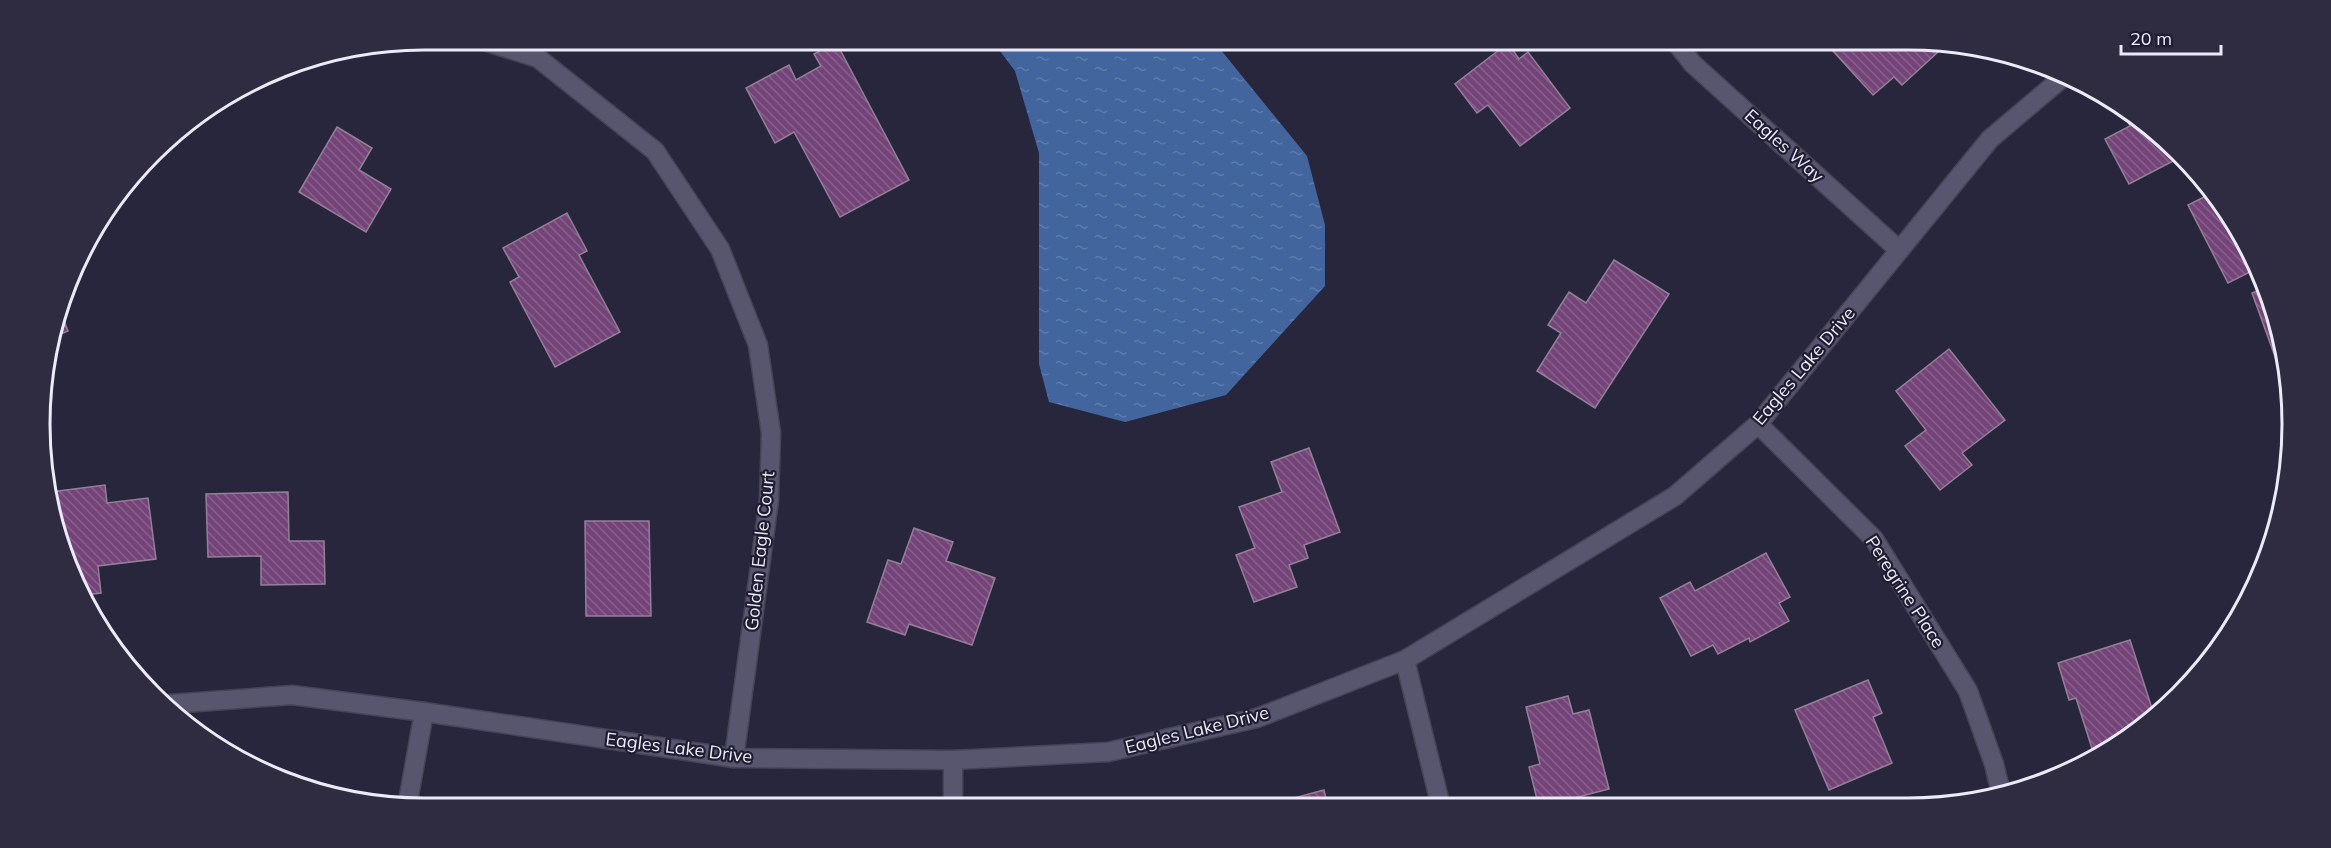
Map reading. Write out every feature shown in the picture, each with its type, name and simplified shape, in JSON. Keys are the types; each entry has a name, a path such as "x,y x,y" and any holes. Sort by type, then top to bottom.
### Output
{"street":[{"name":"Golden Eagle Court","path":"513,50 538,58 655,151 720,249 759,345 771,433 770,500 734,759"},
{"name":"Eagles Way","path":"1682,50 1693,64 1899,250"},
{"name":"Eagles Lake Drive","path":"175,704 292,695 424,712 734,759 953,760 1108,752 1257,718 1405,660 1675,496 1758,424 1990,139 2058,81"},
{"name":"Peregrine Place","path":"1758,424 1874,539 1968,691 1994,764 2000,787"},
{"path":"1405,660 1439,798"},
{"path":"409,798 424,712"},
{"path":"953,760 953,798"}],"water":[{"path":"999,50 1221,50 1307,156 1325,225 1325,286 1226,395 1125,422 1049,402 1039,364 1039,153 1015,71"}],"building":[{"path":"821,50 840,50 909,180 840,217 794,132 775,143 746,88 789,65 796,80 821,66 814,54"},
{"path":"1499,50 1513,50 1519,59 1528,52 1570,108 1520,146 1488,105 1477,113 1455,84"},
{"path":"1832,50 1931,50 1938,52 1902,85 1894,77 1873,95"},
{"path":"2128,122 2174,161 2129,184 2105,139 2130,126"},
{"path":"337,127 372,148 359,170 391,189 366,232 299,192"},
{"path":"2205,197 2231,237 2249,272 2228,283 2188,205"},
{"path":"567,213 587,251 579,255 620,332 555,367 510,282 519,277 503,248"},
{"path":"1614,260 1669,294 1595,408 1537,371 1561,333 1548,325 1569,292 1586,303"},
{"path":"2257,291 2262,304 2275,356 2252,293"},
{"path":"64,321 68,331 61,334"},
{"path":"1949,349 2005,420 1962,453 1972,465 1940,490 1905,446 1926,430 1896,391"},
{"path":"1309,448 1340,532 1304,545 1308,558 1289,565 1297,587 1254,602 1236,555 1255,548 1239,507 1282,492 1271,462"},
{"path":"105,485 107,503 148,498 156,559 98,566 101,593 90,594 69,544 56,491"},
{"path":"288,492 289,541 324,541 325,584 261,585 261,556 208,557 206,494"},
{"path":"585,521 649,521 651,616 586,616"},
{"path":"914,528 953,542 946,561 995,578 972,645 909,624 905,635 867,622 888,560 901,564"},
{"path":"1766,553 1790,597 1779,603 1789,621 1750,642 1749,638 1718,654 1713,645 1691,656 1660,598 1690,582 1695,591"},
{"path":"2130,640 2152,708 2092,749 2076,698 2069,700 2058,663"},
{"path":"1868,680 1882,713 1873,717 1892,763 1829,790 1795,710"},
{"path":"1568,696 1573,714 1589,710 1609,789 1574,798 1537,798 1529,767 1540,764 1526,707"},
{"path":"1324,790 1326,798 1294,798"}]}
